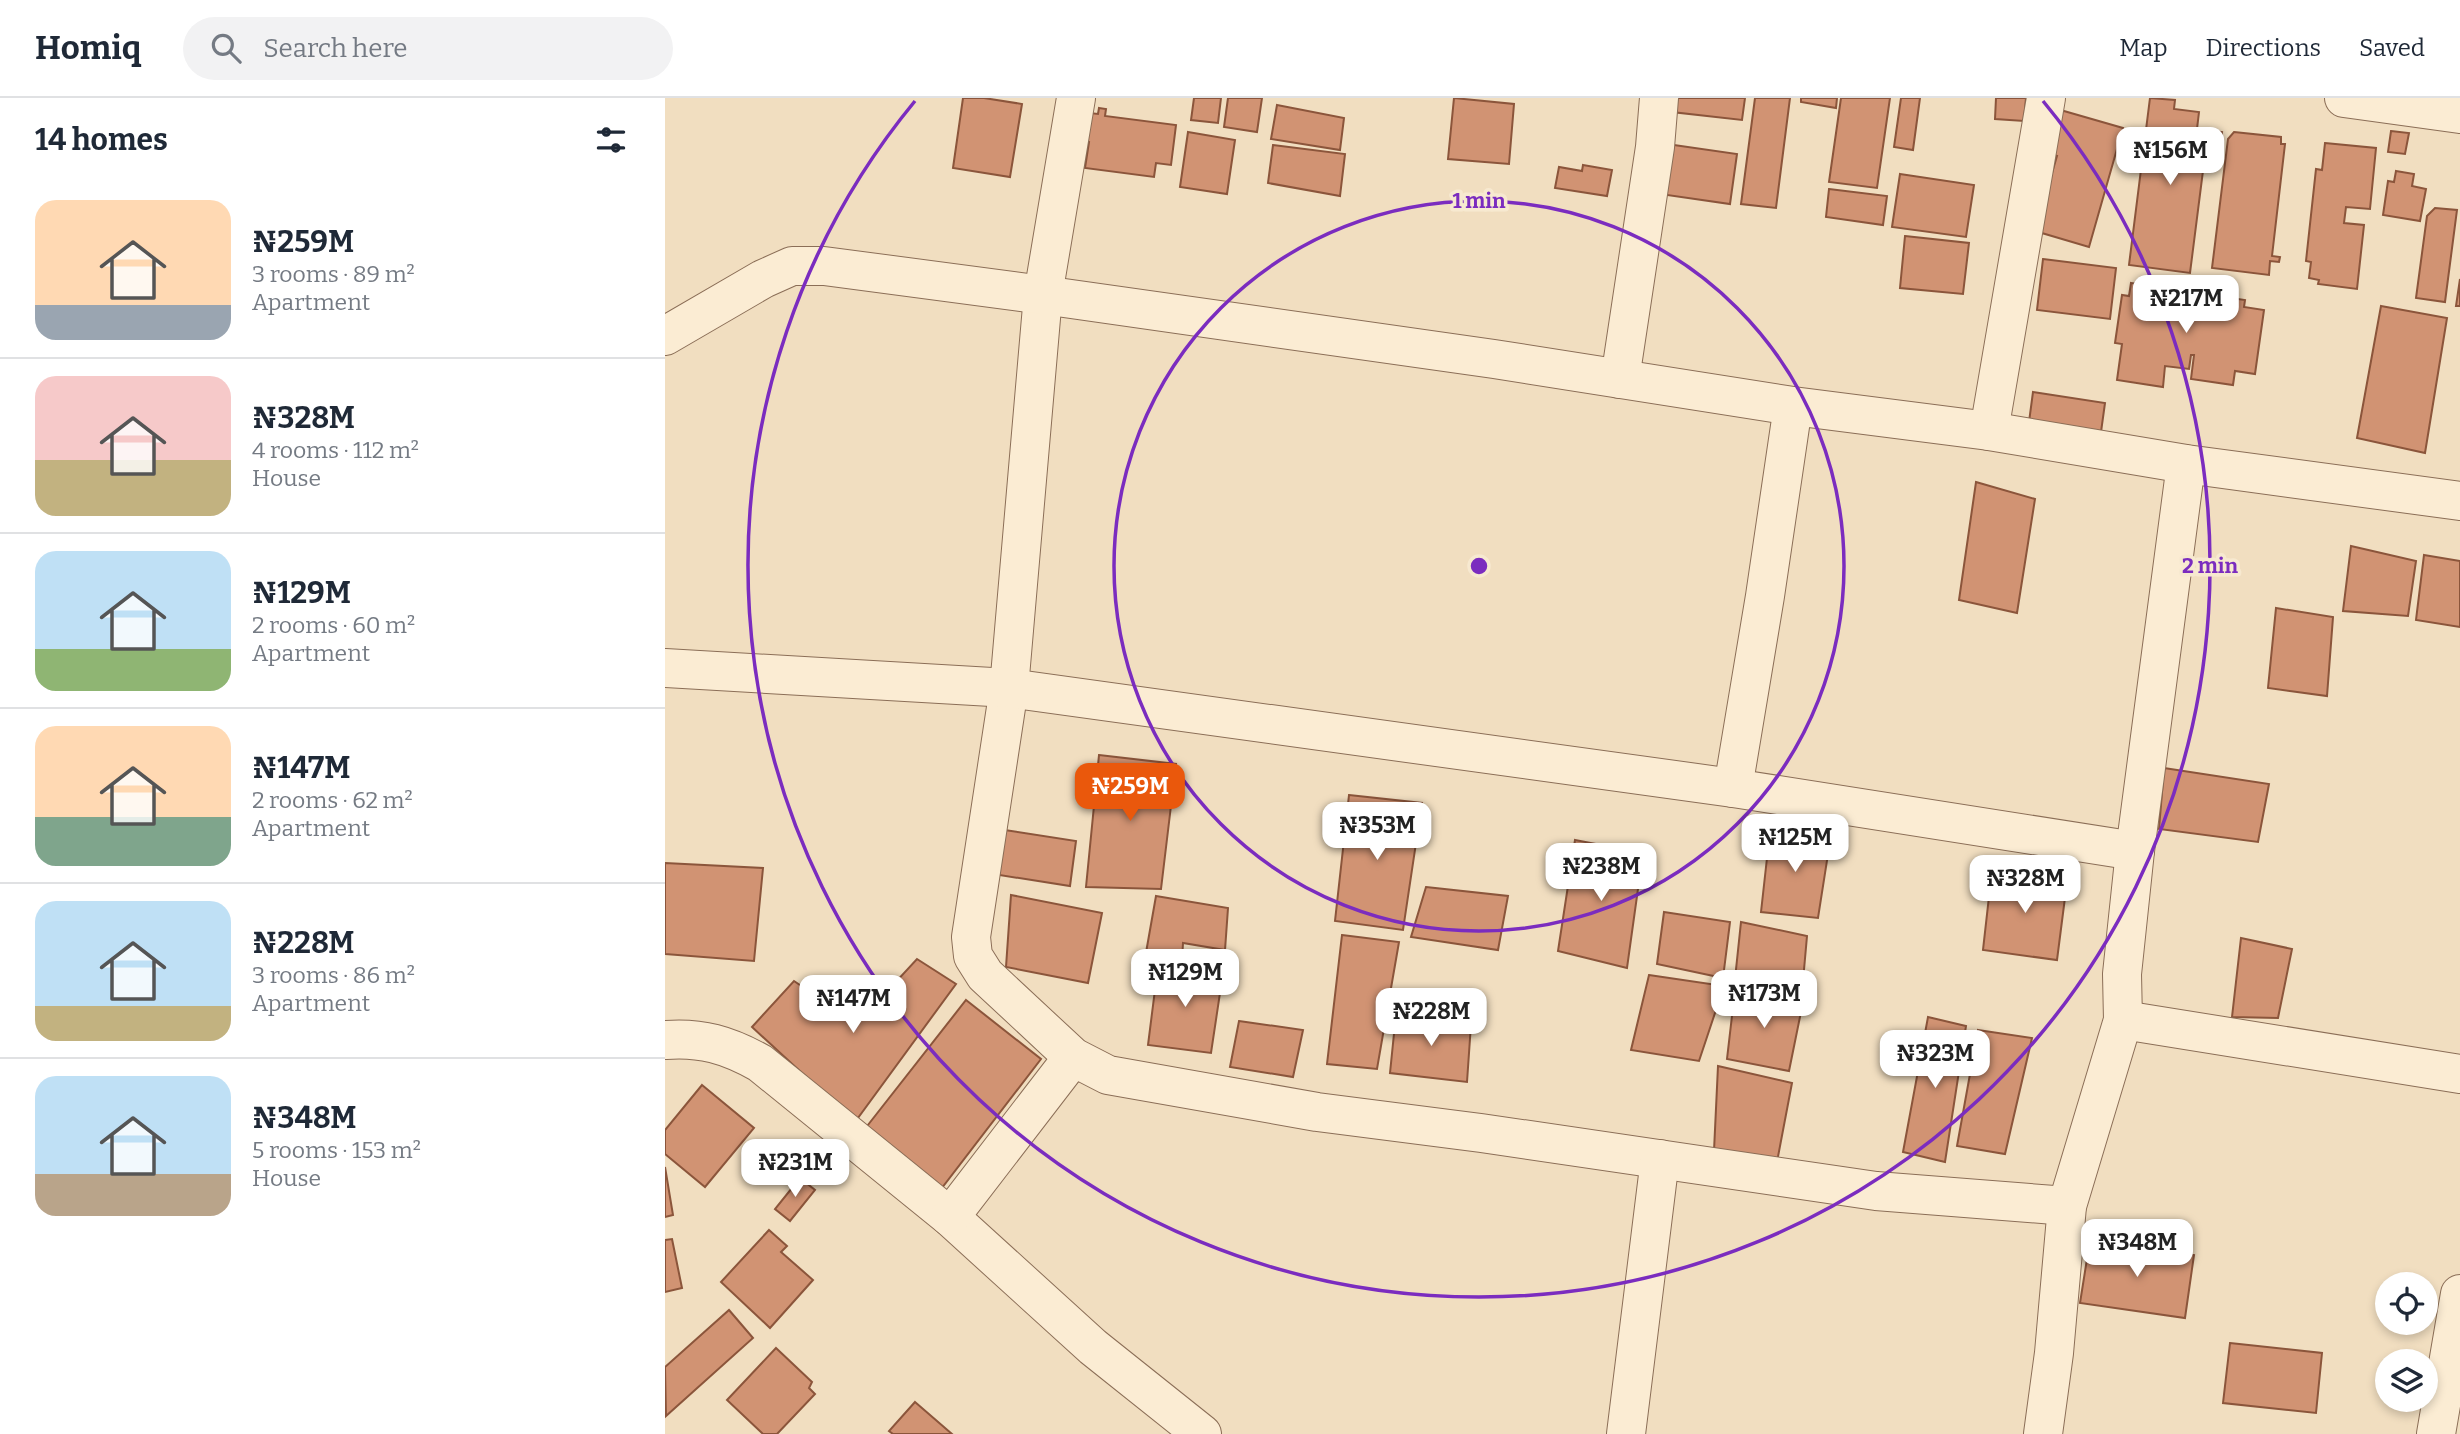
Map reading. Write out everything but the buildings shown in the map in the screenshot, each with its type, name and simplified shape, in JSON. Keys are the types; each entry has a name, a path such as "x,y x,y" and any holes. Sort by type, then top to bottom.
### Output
{"street":[{"path":"1076,98 1043,295 1009,688 971,937 973,956 985,975 1073,1057 1108,1075 1317,1112 1660,1158 1876,1191 2067,1206"},
{"path":"1620,379 1660,98"},
{"path":"1989,431 2046,98"},
{"path":"2344,98 2460,114"},
{"path":"665,336 763,279 792,266 824,266 1494,359 1793,406 1989,431 2186,464 2460,501"},
{"path":"1733,788 1793,406"},
{"path":"2043,1434 2054,1353 2067,1206 2123,1020 2122,974 2135,851 2186,464"},
{"path":"665,668 1009,688 1733,788 2135,851"},
{"path":"2123,1020 2460,1073"},
{"path":"665,1040 688,1038 712,1042 737,1050 759,1063 950,1217 1093,1347 1202,1434"},
{"path":"950,1217 1073,1057"},
{"path":"1626,1434 1660,1158"},
{"path":"2435,1434 2460,1294"}]}
